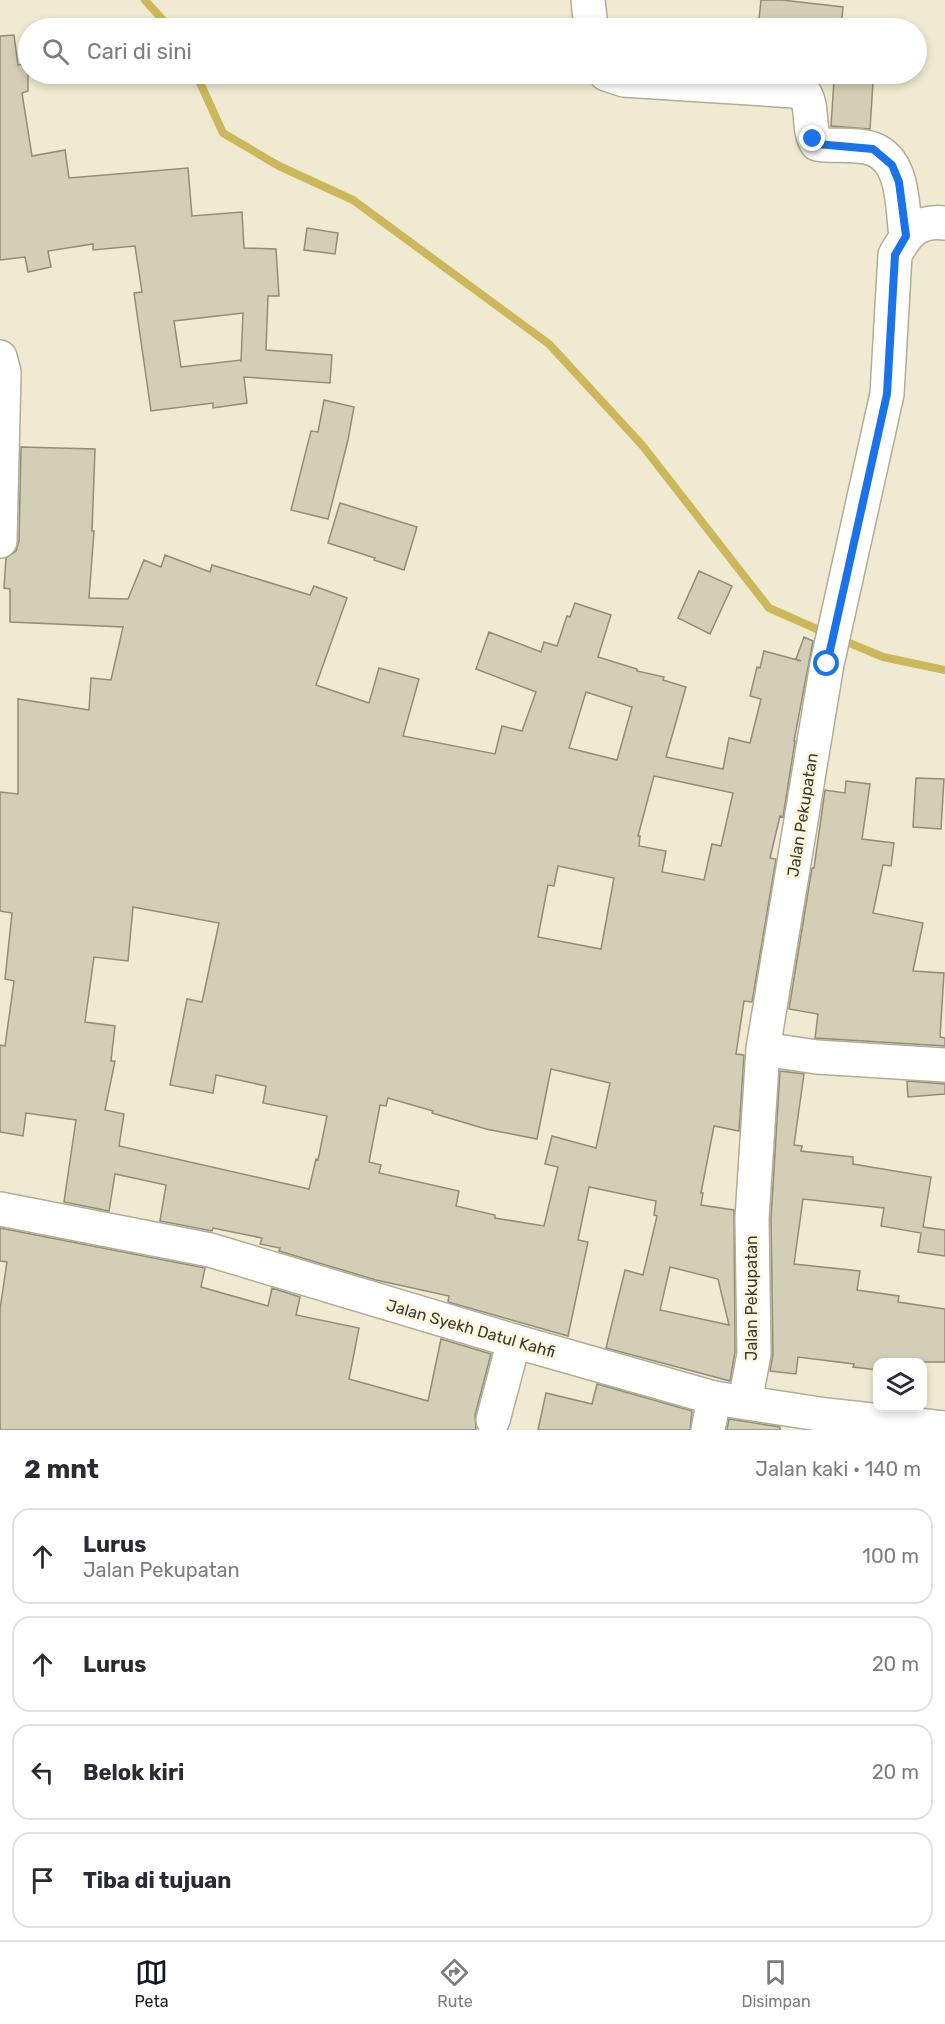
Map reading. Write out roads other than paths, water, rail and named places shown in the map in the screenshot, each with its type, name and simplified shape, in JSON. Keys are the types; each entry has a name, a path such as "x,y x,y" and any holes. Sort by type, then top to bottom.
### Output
{"street":[{"path":"588,0 590,18"},
{"path":"686,84 795,91 805,94 809,101 813,139 817,144 873,149 892,165 899,182 906,236"},
{"path":"906,236 918,226 945,223"},
{"name":"Jalan Pekupatan","path":"708,1430 729,1400 754,1354 752,1218 763,1049 827,664 887,394 895,255 906,236"},
{"path":"0,357 4,372 0,541"},
{"path":"763,1049 818,1057 945,1065"},
{"name":"Jalan Syekh Datul Kahfi","path":"0,1209 210,1250 514,1341 729,1400 826,1415 945,1428"},
{"path":"493,1420 514,1341"}],"waterway":[{"path":"145,0 161,18"},
{"path":"201,84 223,133 279,166 353,200 549,344 642,445 769,608 828,634"},
{"path":"840,639 883,657 945,670"}]}
